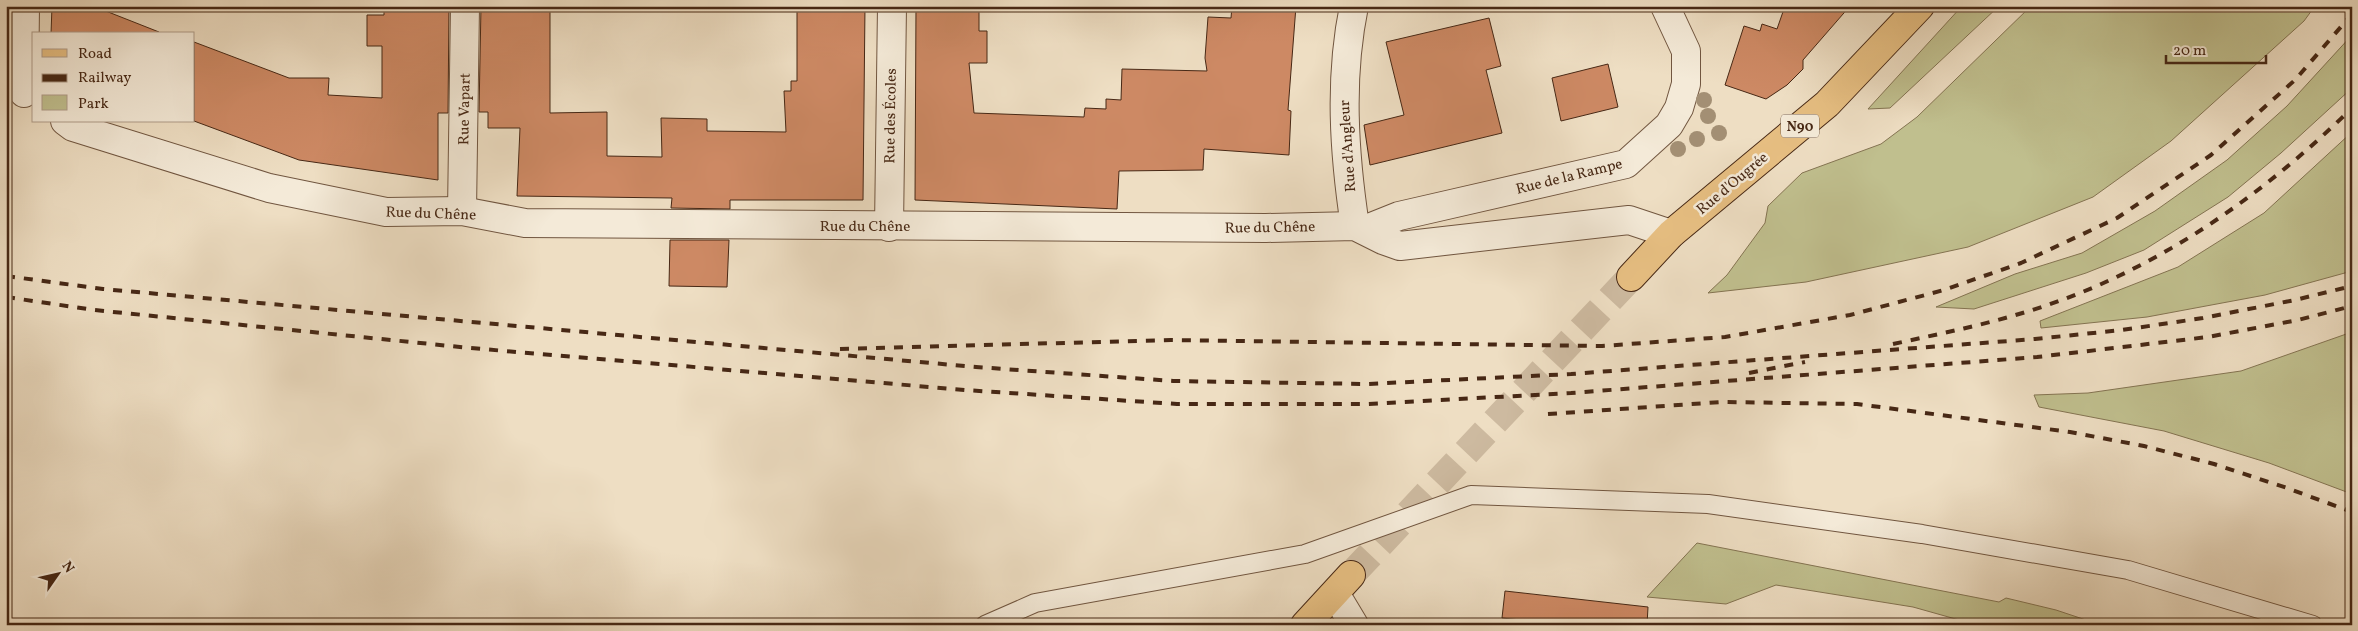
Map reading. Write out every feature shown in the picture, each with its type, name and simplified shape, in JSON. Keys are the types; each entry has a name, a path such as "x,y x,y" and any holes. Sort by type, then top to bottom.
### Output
{"main road":[{"name":"Rue d'Ougrée","path":"1631,277 1671,234 1827,104 1920,6"},
{"path":"1305,625 1344,585"}],"street":[{"path":"21,93 26,6"},
{"name":"Rue Vapart","path":"462,211 465,6"},
{"name":"Rue des Écoles","path":"889,227 892,6"},
{"name":"Rue d'Angleur","path":"1354,6 1343,102 1351,198 1360,228"},
{"name":"Rue de la Rampe","path":"1360,228 1399,216 1626,164 1669,125 1680,108 1686,84 1686,51 1665,6"},
{"name":"Rue du Chêne","path":"66,122 73,127 269,188 386,212 462,211 524,223 889,227 1360,228 1383,240 1400,246 1629,220 1671,234"},
{"path":"1344,585 1354,625"}],"lane":[{"path":"985,625 1035,603 1305,554 1471,495 1708,504 1922,534 2128,570 2313,625"}],"green space":[{"path":"1962,6 1999,6 1890,108 1868,109"},
{"path":"2031,6 2261,6 2264,10 2267,6 2315,6 2304,21 2171,141 2093,197 1968,247 1806,282 1708,293 1727,275 1765,223 1768,206 1802,173 1881,144 1917,117"},
{"path":"2352,35 2352,88 2281,153 2228,197 2144,250 2086,273 1974,309 1936,307 2015,274 2082,253 2155,211 2227,160 2287,106"},
{"path":"2352,132 2352,271 2265,295 2147,317 2041,328 2040,321 2178,267 2264,213"},
{"path":"2352,332 2352,494 2269,463 2164,431 2039,407 2034,395 2088,393 2241,371"},
{"path":"1697,543 1999,602 2006,598 2056,610 2101,625 1977,625 1913,607 1776,585 1726,604 1647,597"}],"building":[{"path":"52,6 93,6 159,32 51,32"},
{"path":"384,6 449,6 448,113 438,113 438,180 299,160 195,121 195,42 289,78 329,78 328,95 382,98 382,46 367,46 367,15 384,15"},
{"path":"481,6 550,6 550,113 607,112 607,156 662,157 661,118 707,119 707,131 786,132 784,91 791,91 791,81 797,81 797,6 865,6 863,200 730,200 730,209 671,208 672,198 517,196 520,128 488,128 488,112 479,112"},
{"path":"916,6 979,7 979,31 987,31 987,63 969,63 974,113 1084,117 1085,108 1106,109 1106,99 1121,100 1122,69 1207,71 1205,58 1208,17 1231,18 1232,6 1296,6 1288,110 1291,111 1289,155 1204,149 1203,170 1119,171 1117,209 915,200"},
{"path":"1785,6 1850,6 1803,60 1803,69 1787,85 1766,99 1725,85 1744,26 1760,31 1762,24 1777,29"},
{"path":"1489,18 1501,66 1486,70 1502,133 1370,165 1364,125 1404,115 1386,42"},
{"path":"1608,64 1618,107 1561,121 1552,78"},
{"path":"670,240 729,240 727,287 669,286"},
{"path":"1505,591 1648,607 1647,625 1568,625 1502,618"}],"tunnel":[{"path":"1351,575 1631,277"}],"railway":[{"path":"840,349 1171,340 1602,346 1725,337 1850,315 1944,290 2021,263 2117,218 2211,155 2295,80 2352,14"},
{"path":"1893,344 1978,325 2029,311 2075,295 2119,276 2203,229 2242,202 2317,141 2352,108"},
{"path":"6,276 103,289 976,367 1173,381 1367,384 1571,374 2035,339 2122,330 2203,318 2295,300 2352,286"},
{"path":"6,297 94,310 470,348 965,390 1177,404 1367,404 1571,393 2037,357 2208,337 2298,320 2352,306"},
{"path":"1749,373 1805,362"},
{"path":"1548,414 1722,402 1857,404 2070,432 2144,446 2214,464 2352,512"}]}
